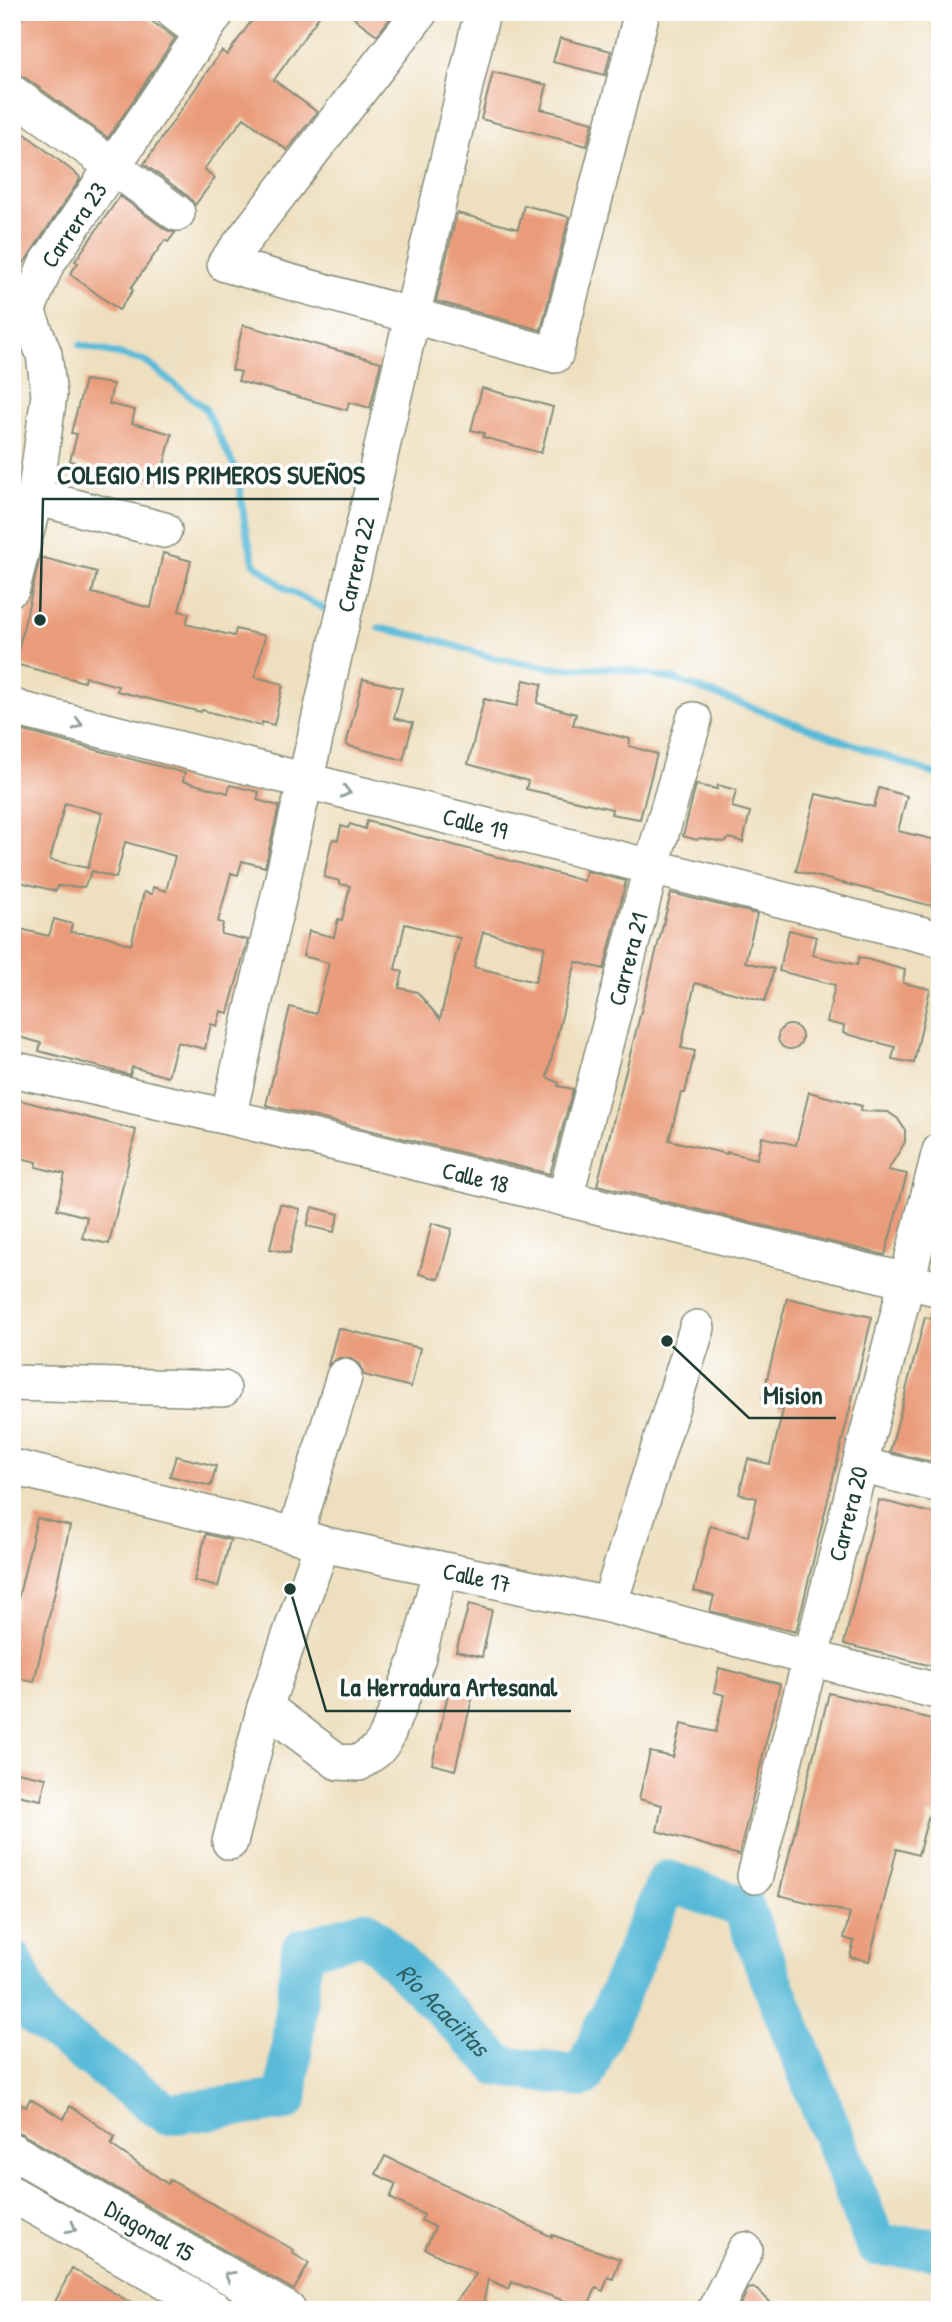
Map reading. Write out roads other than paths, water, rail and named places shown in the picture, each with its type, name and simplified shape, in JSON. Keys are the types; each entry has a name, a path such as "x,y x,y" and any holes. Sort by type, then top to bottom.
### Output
{"street":[{"path":"174,12 210,23"},
{"path":"420,12 225,264 555,355 642,12"},
{"name":"Carrera 22","path":"228,1117 482,12"},
{"name":"Carrera 23","path":"12,588 36,497 49,395 44,354 20,307 210,23"},
{"path":"12,93 177,213"},
{"path":"36,497 164,530"},
{"name":"Calle 19","path":"12,687 27,688 308,771"},
{"name":"Calle 19","path":"12,706 308,771 654,858 940,939"},
{"name":"Carrera 21","path":"565,1198 654,858 694,720"},
{"name":"Calle 19","path":"654,858 940,919"},
{"name":"Calle 18","path":"12,1069 228,1117 940,1289"},
{"name":"Carrera 20","path":"755,1876 940,1151"},
{"path":"609,1605 696,1328"},
{"path":"230,1842 309,1540 344,1377"},
{"path":"12,1383 223,1389"},
{"path":"860,1465 940,1485"},
{"name":"Calle 17","path":"15,1475 440,1571 609,1605 940,1692"},
{"path":"265,1707 338,1762 359,1763 377,1750 385,1740 417,1660 440,1571"},
{"name":"Diagonal 15","path":"12,2151 288,2310"},
{"name":"Diagonal 15","path":"12,2194 216,2310"},
{"path":"715,2310 745,2250"}],"waterway":[{"path":"80,345 145,361 205,408 238,474 245,526 254,563 286,589 323,608"},
{"path":"379,628 433,639 493,658 554,668 616,668 676,680 940,776"},
{"name":"Río Acaciitas","path":"12,1960 37,2017 167,2114 286,2100 302,1950 366,1931 500,2066 583,2077 668,1881 743,1907 876,2245 940,2249"}],"place":[{"name":"COLEGIO MIS PRIMEROS SUEÑOS","path":"40,620"},
{"name":"Mision","path":"667,1341"},
{"name":"La Herradura Artesanal","path":"290,1589"}]}
